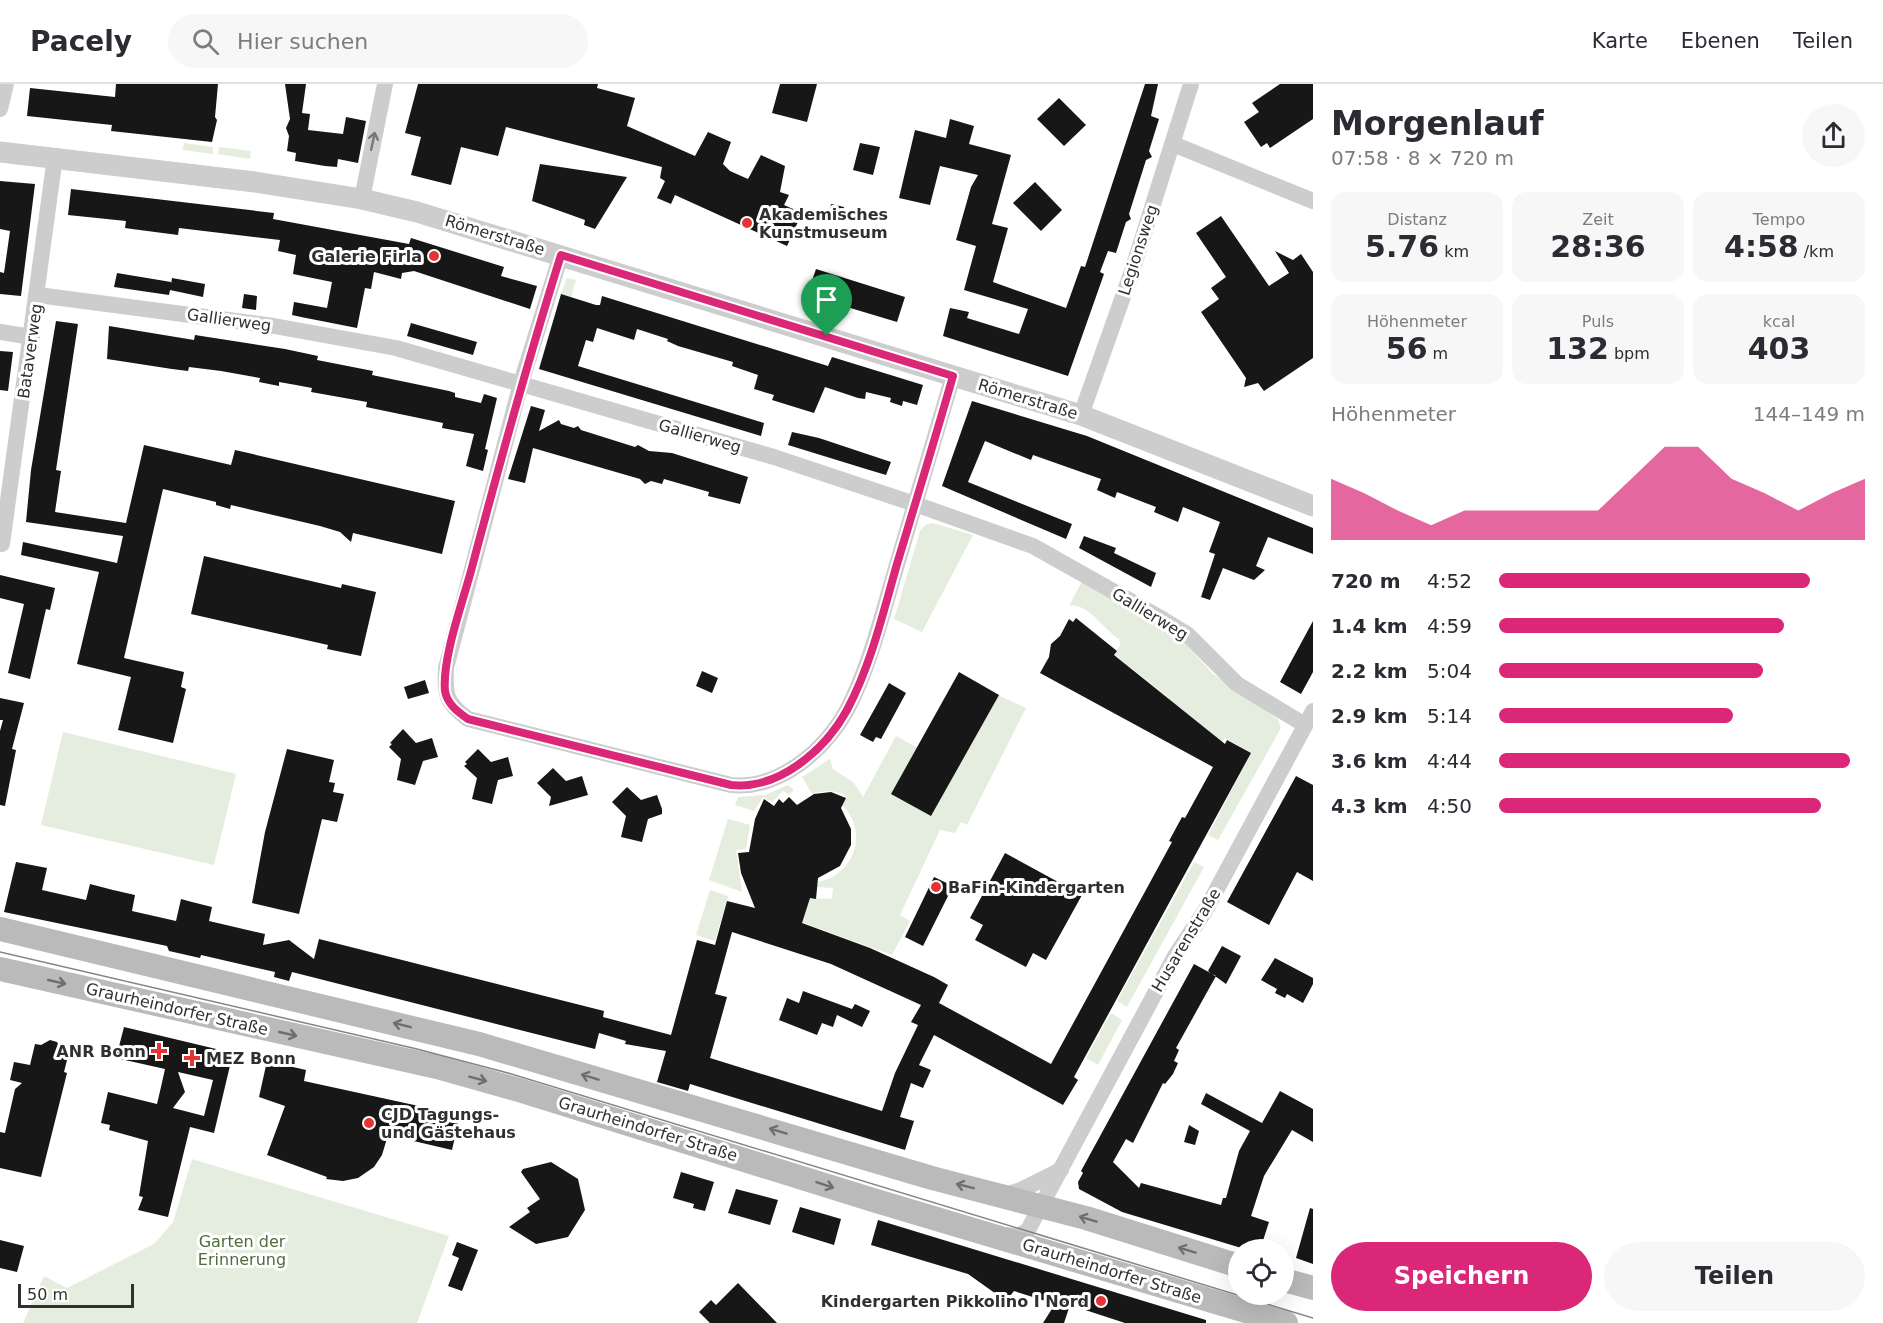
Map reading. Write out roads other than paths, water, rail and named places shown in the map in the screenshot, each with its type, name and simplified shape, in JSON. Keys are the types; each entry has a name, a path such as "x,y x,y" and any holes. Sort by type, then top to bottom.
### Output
{"main road":[{"name":"Graurheindorfer Straße","path":"0,929 479,1044 932,1178 1042,1206 1228,1263"},
{"name":"Graurheindorfer Straße","path":"0,969 447,1070 669,1135 873,1200 998,1235 1044,1251 1286,1323"},
{"path":"1294,1283 1313,1288"}],"street":[{"path":"0,109 6,84"},
{"path":"362,198 385,84"},
{"name":"Legionsweg","path":"1082,415 1191,84"},
{"path":"1173,144 1313,201"},
{"name":"Römerstraße","path":"0,152 255,182 362,198 417,212 1082,415 1313,506"},
{"name":"Bataverweg","path":"2,544 5,479 32,337 55,157"},
{"path":"561,255 521,383 446,668 445,694 454,708 468,719 731,785 757,784 773,778 811,755 825,741 847,709 870,656 953,376"},
{"name":"Gallierweg","path":"38,295 274,326 396,348 774,457 1034,546 1187,634 1237,684 1309,718"},
{"path":"0,332 32,337"},
{"name":"Husarenstraße","path":"1028,1230 1174,956 1205,911 1309,718"},
{"path":"1002,1196 1021,1190 1061,1170"},
{"path":"998,1235 1019,1236 1028,1230 1044,1251"}],"tram line":[{"path":"0,952 417,1049 508,1073 1313,1318"}],"place":[{"name":"Akademisches Kunstmuseum","path":"747,223"},
{"name":"Galerie Firla","path":"434,256"},
{"name":"BaFin-Kindergarten","path":"936,887"},
{"name":"ANR Bonn","path":"159,1051"},
{"name":"MEZ Bonn","path":"192,1058"},
{"name":"CJD Tagungs- und Gästehaus","path":"369,1123"},
{"name":"Kindergarten Pikkolino I Nord","path":"1101,1301"}],"park label":[{"name":"Garten der Erinnerung","path":"242,1250"}]}
